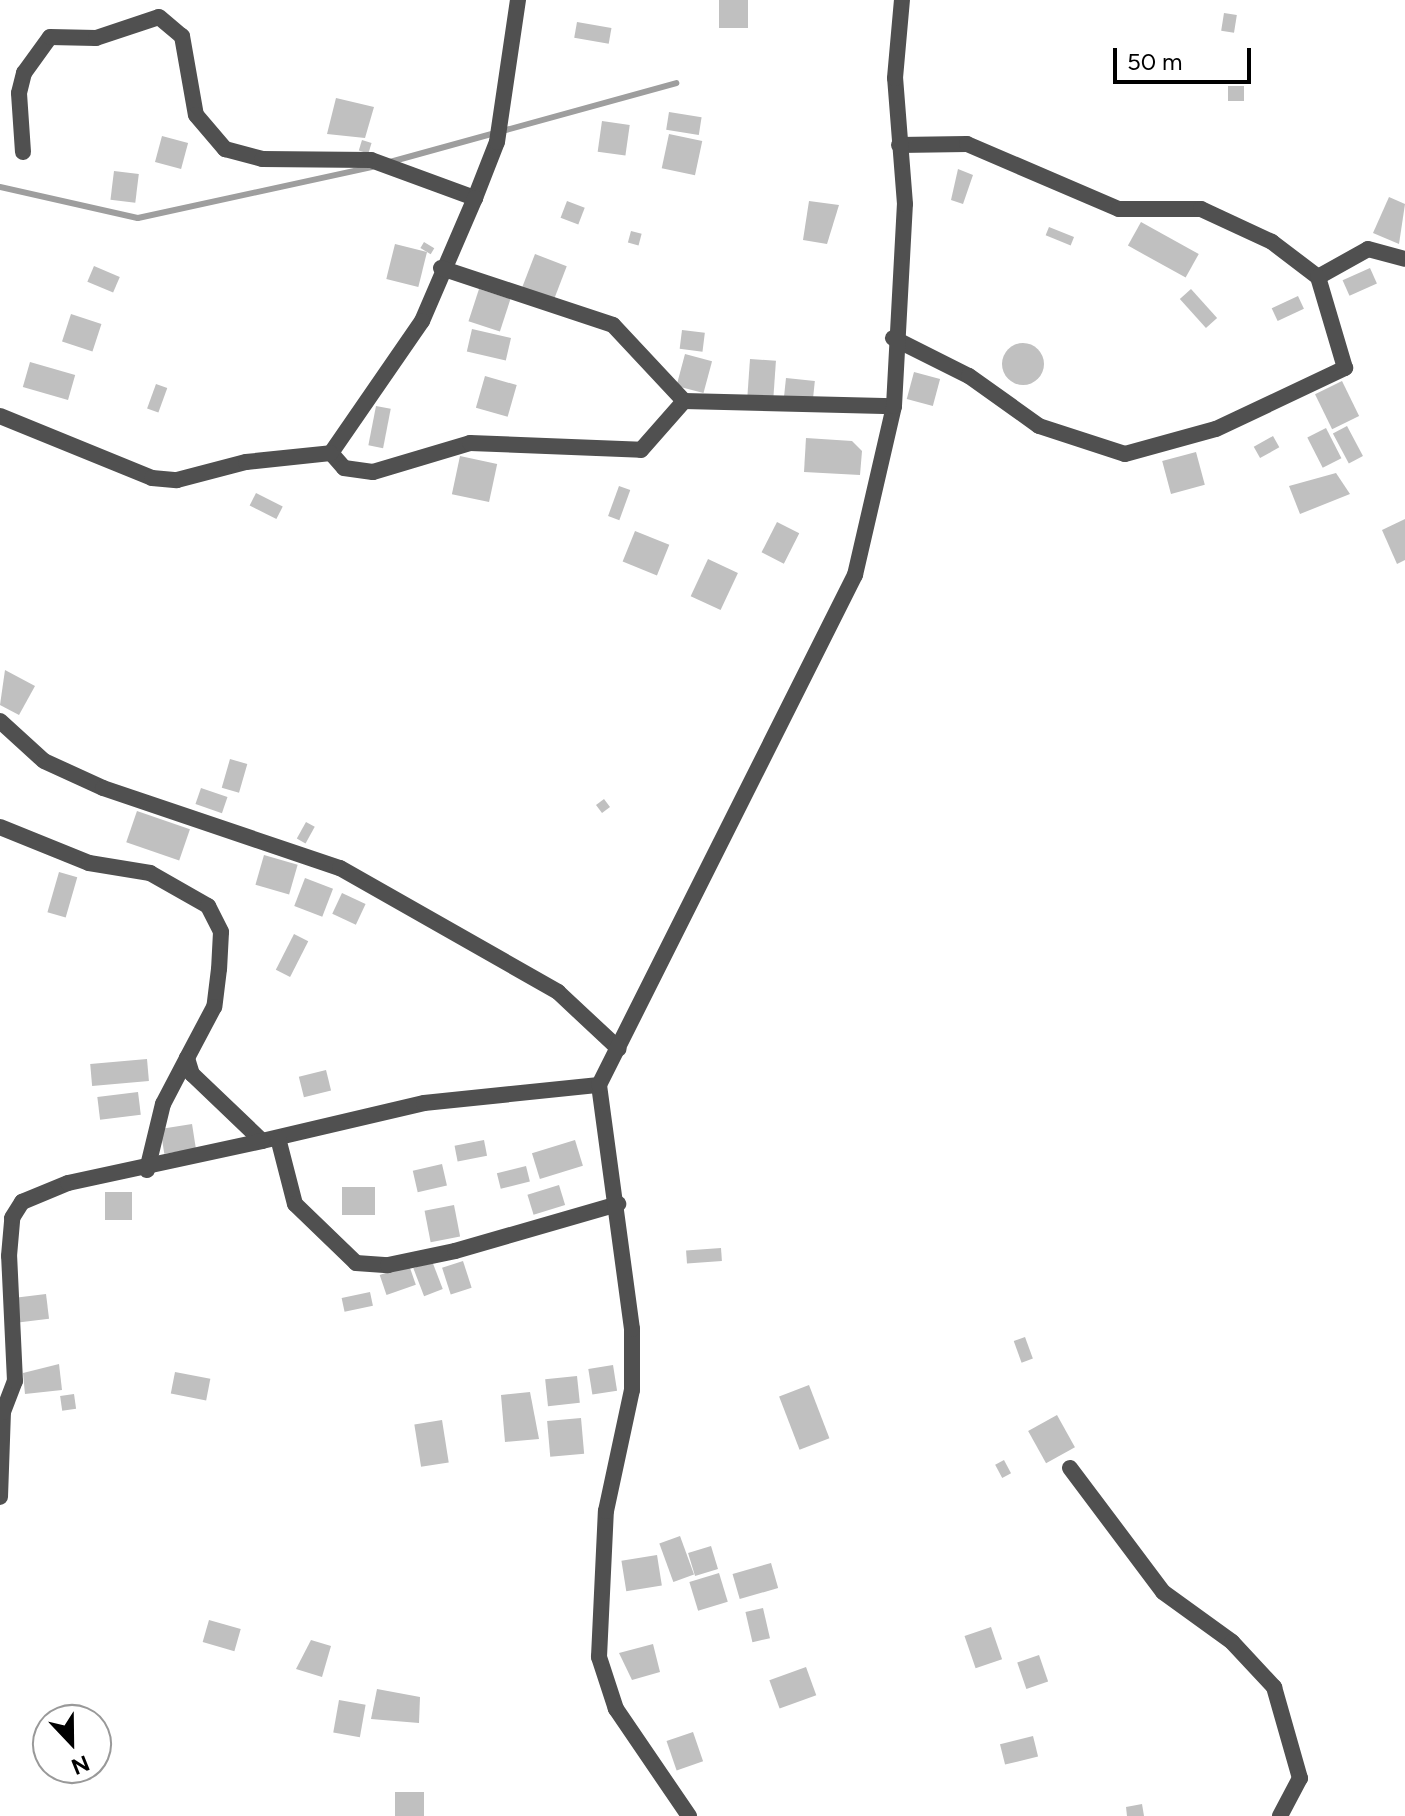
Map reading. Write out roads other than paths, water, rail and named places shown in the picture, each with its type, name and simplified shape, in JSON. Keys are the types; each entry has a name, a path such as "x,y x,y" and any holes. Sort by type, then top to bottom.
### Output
{"street":[{"path":"331,453 422,321 441,268 475,198 497,142 518,0"},
{"path":"689,1816 616,1709 599,1657 606,1511 632,1390 618,1204 599,1085 722,832 836,622 855,575 894,406 893,338 905,204 899,145 895,34 902,0"},
{"path":"23,152 19,93 50,37 96,38 159,17 182,36 196,115 225,149 262,159 371,160 475,198"},
{"path":"893,338 969,376 1039,426 1125,454 1216,429 1345,368 1318,277 1272,242 1201,209 1119,209 967,144 899,145"},
{"path":"1318,277 1368,249 1405,259"},
{"path":"441,268 613,325 684,401 894,406"},
{"path":"0,416 152,478 205,476 246,462 331,453 358,474 470,443 641,450 684,401"},
{"path":"0,721 24,747 103,788 340,868 558,992 619,1049"},
{"path":"0,827 89,863 185,887 216,917 214,1007 163,1104 147,1170"},
{"path":"187,1058 192,1074 270,1140 295,1204 356,1263 388,1265 455,1251 618,1204"},
{"path":"0,1497 3,1412 15,1381 12,1218 35,1191 147,1170 424,1103 599,1085"},
{"path":"1070,1468 1163,1592 1232,1642 1274,1687 1300,1778 1280,1816"}],"waterway":[{"path":"390,162 676,83"},
{"path":"0,187 138,218 372,167"}]}
